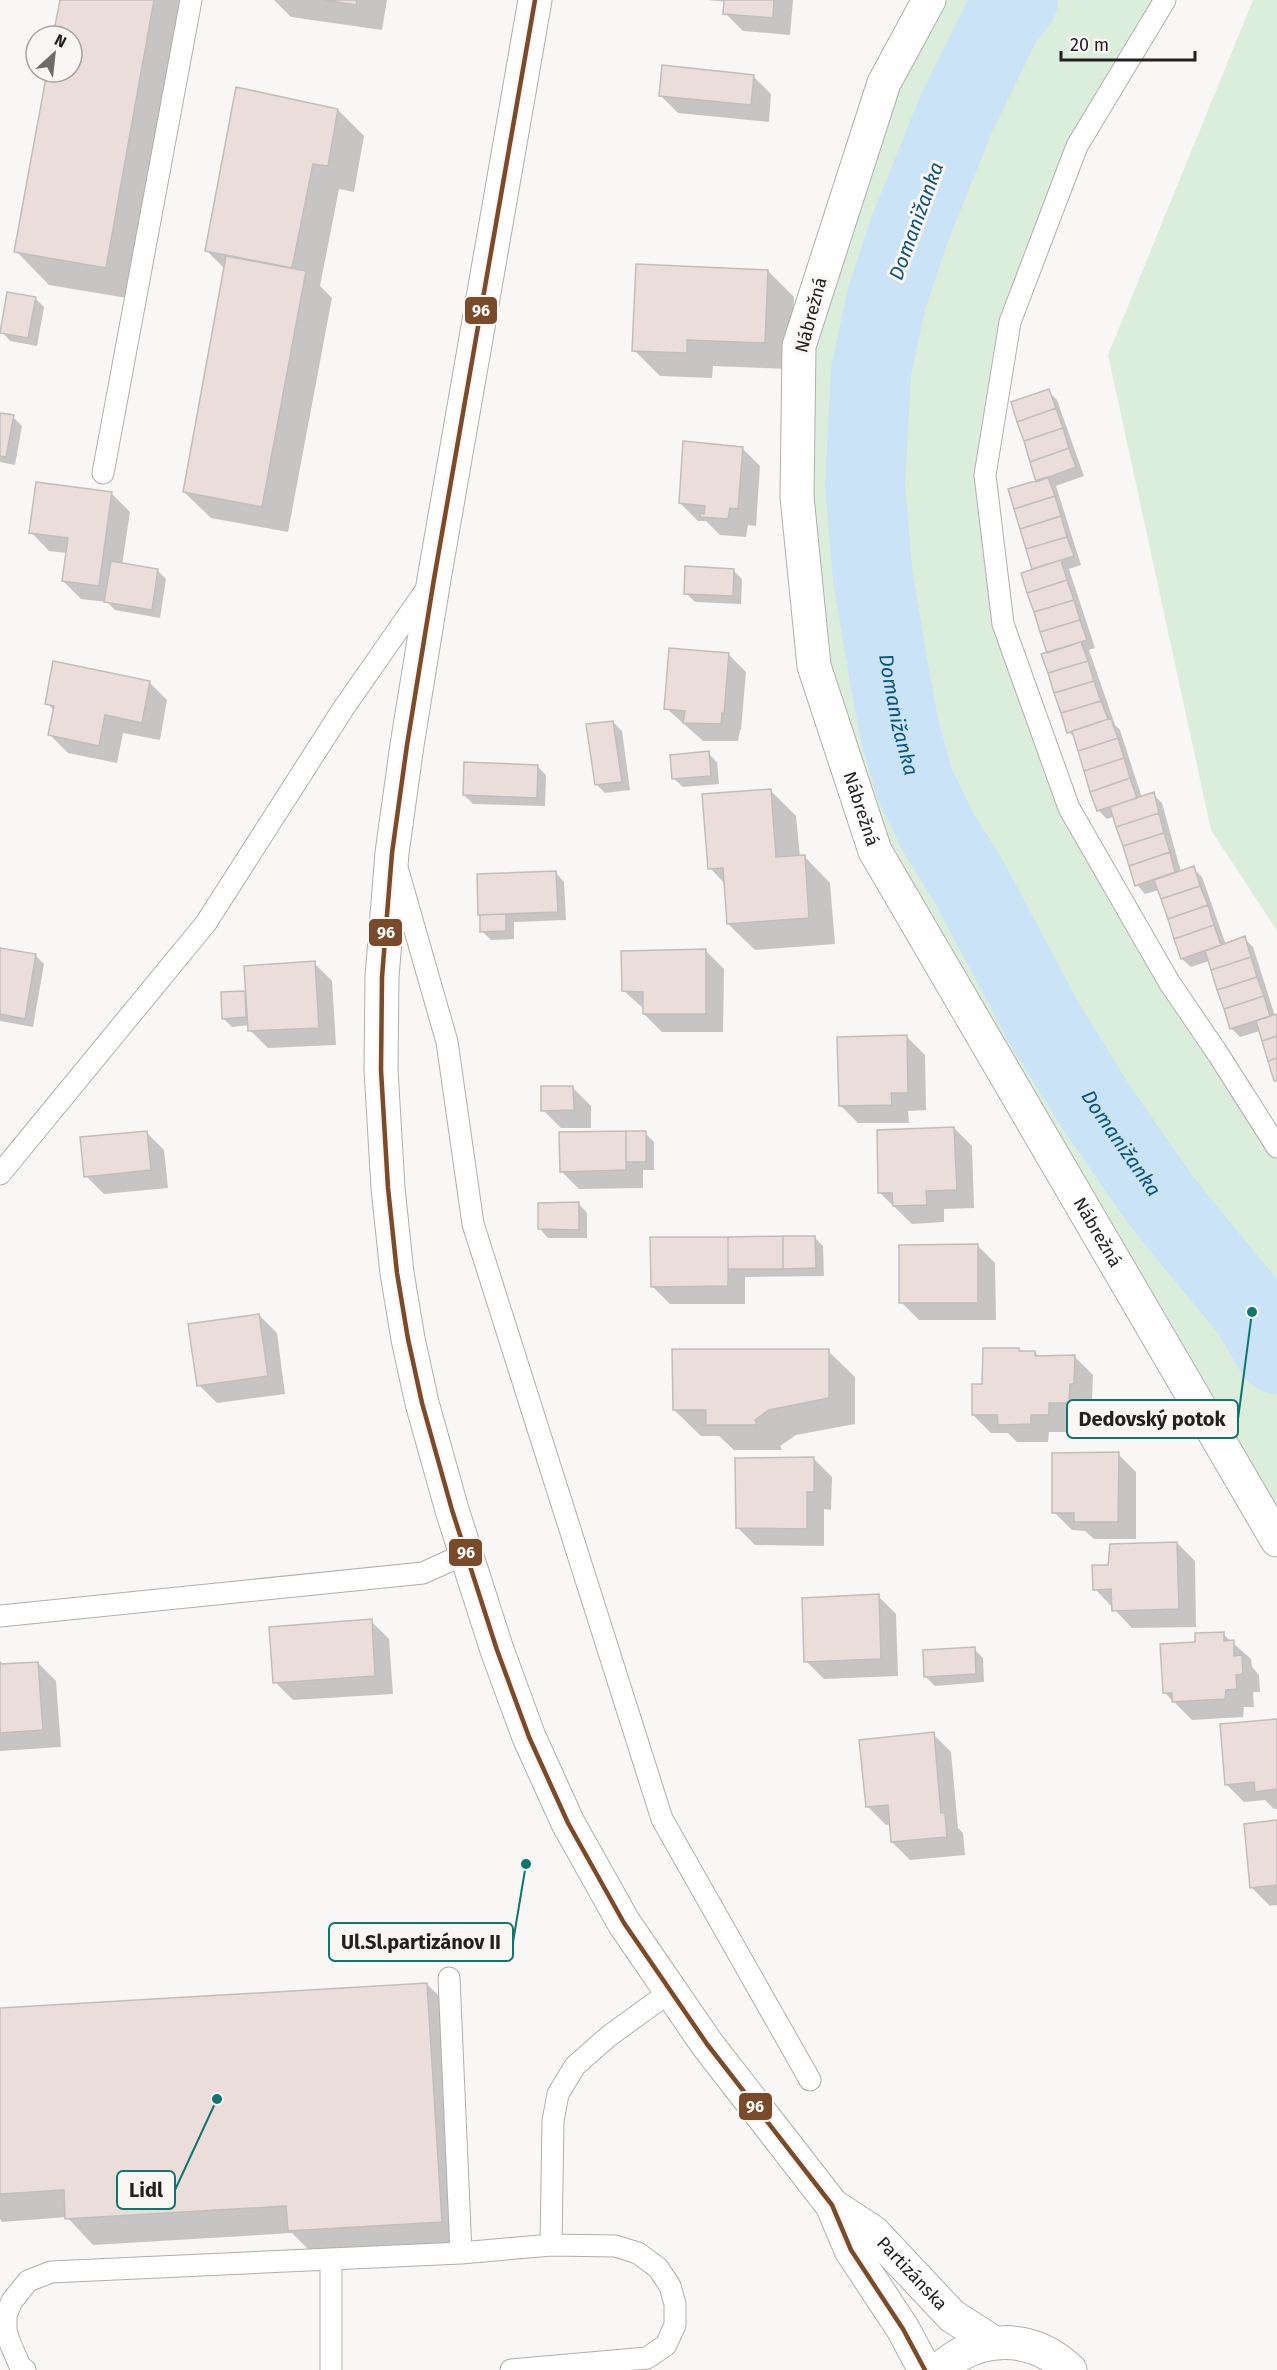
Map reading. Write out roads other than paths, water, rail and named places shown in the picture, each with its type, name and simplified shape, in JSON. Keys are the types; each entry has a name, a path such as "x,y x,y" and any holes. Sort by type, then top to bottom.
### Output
{"main road":[{"name":"Partizánska","path":"535,0 406,745 392,853 382,977 381,1070 387,1188 397,1273 410,1350 452,1510 497,1650 529,1737 568,1823 624,1923 707,2044 832,2205 851,2250 903,2329 925,2370"},
{"name":"Nábrežná","path":"929,0 884,83 799,346 797,497 814,666 875,851 1277,1540"},
{"name":"Partizánska","path":"832,2205 873,2232 952,2316 994,2343"},
{"path":"939,2370 963,2352 994,2343 1015,2343 1036,2348 1055,2357 1071,2370"}],"lane":[{"path":"103,473 191,0"},
{"path":"1166,0 1077,146 1010,322 985,476 1003,624 1069,808 1169,982 1277,1147"},
{"path":"0,1174 206,923 343,709 434,579"},
{"path":"392,853 447,1042 473,1224 662,1819 810,2080"},
{"path":"0,1616 423,1573 466,1553"},
{"path":"449,1978 461,2253"},
{"path":"550,2245 553,2121 558,2094 567,2077 582,2060 671,1991"},
{"path":"26,2370 20,2366 10,2343 6,2331 6,2315 12,2301 28,2282 51,2272 461,2253 550,2245 615,2246 638,2253 658,2268 670,2286 675,2304 675,2325 666,2345 647,2358 565,2368 511,2370"},
{"path":"331,2259 331,2370"}],"waterway":[{"name":"Domanižanka","path":"1018,0 1002,21 957,112 909,231 886,301 871,372 865,486 873,578 899,728 914,782 938,832 968,880 1043,1021 1096,1107 1162,1202 1252,1312 1277,1354"},
{"path":"1252,1312 1277,1314"}],"place":[{"name":"Dedovský potok","path":"1252,1312"},
{"name":"Ul.Sl.partizánov II","path":"526,1864"},
{"name":"Lidl","path":"217,2099"}]}
